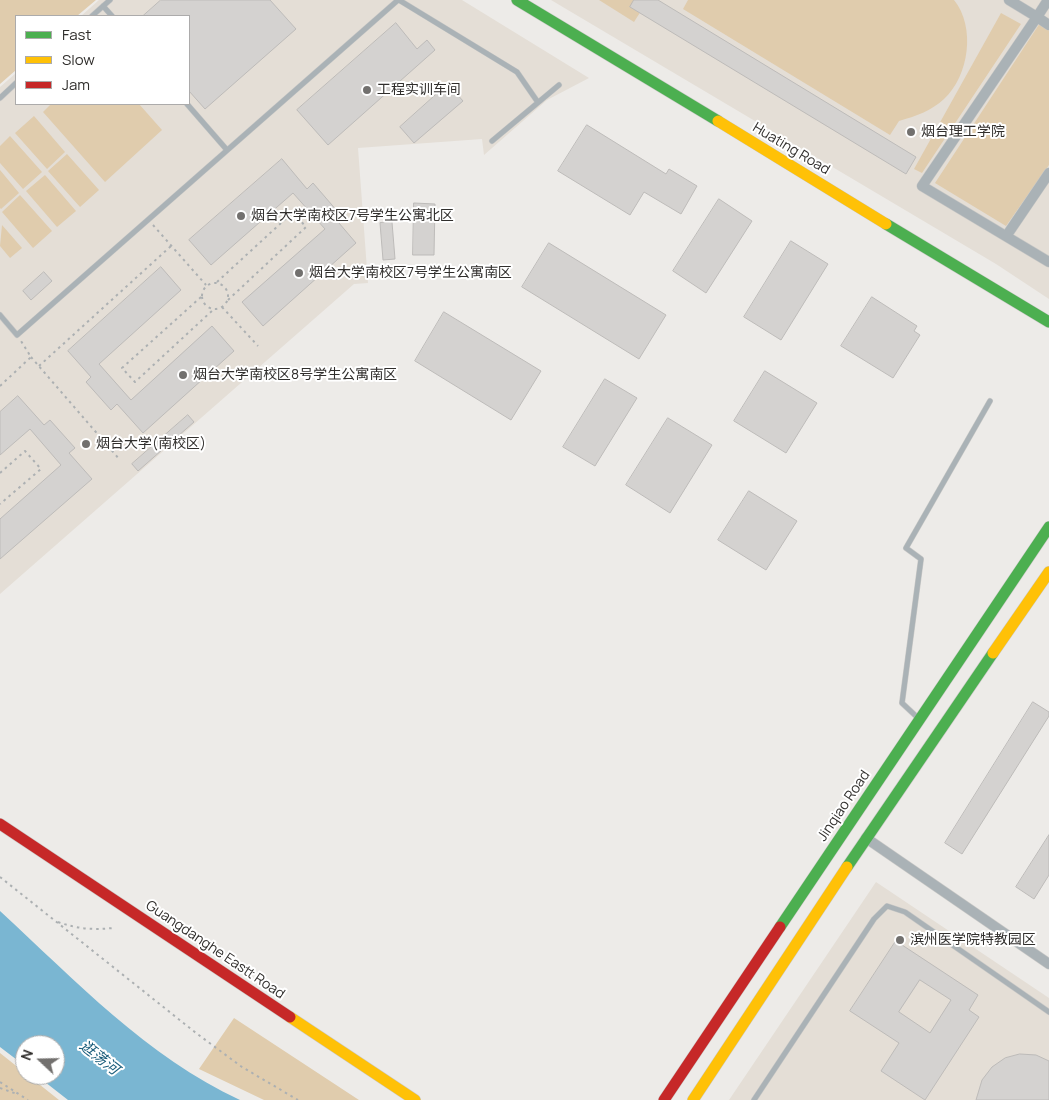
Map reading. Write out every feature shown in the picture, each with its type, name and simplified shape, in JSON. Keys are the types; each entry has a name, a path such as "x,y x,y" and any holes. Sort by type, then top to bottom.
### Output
{"street":[{"name":"Huating Road","path":"517,0 1049,322"},
{"path":"1009,0 1049,25"},
{"path":"1048,0 922,186 1007,235 1049,262"},
{"path":"1007,235 1049,173"},
{"name":"Jinqiao Road","path":"664,1100 1049,527"},
{"path":"693,1100 866,838 1049,572"},
{"name":"Guangdanghe Eastt Road","path":"0,824 414,1100"},
{"path":"866,838 1049,964"}],"lane":[{"path":"93,15 110,0"},
{"path":"0,315 17,335 398,0 517,72 537,101"},
{"path":"103,6 111,15"},
{"path":"0,98 15,84"},
{"path":"492,142 537,101 559,86"},
{"path":"188,105 227,150"},
{"path":"920,720 902,704 921,559 906,548 990,401"},
{"path":"754,1100 874,919 887,906 905,912 1049,1012"}],"path":[{"path":"293,212 306,227 222,306 214,309 135,382 122,368 201,297 206,285 217,282 293,212"},
{"path":"148,220 206,285"},
{"path":"39,366 171,246"},
{"path":"217,282 227,290 228,300"},
{"path":"201,297 207,307 214,309"},
{"path":"222,306 258,346"},
{"path":"17,335 31,357 120,460"},
{"path":"0,386 31,357"},
{"path":"0,473 25,451 40,469 0,504"},
{"path":"0,877 242,1067 298,1100"},
{"path":"56,922 73,928 97,930 113,928"},
{"path":"0,1082 28,1100"},
{"path":"0,1088 22,1096"}],"shaded area":[{"path":"0,0 96,0 78,15 15,15 15,71 0,84"},
{"name":"烟台大学(南校区)","path":"99,0 462,0 589,78 547,100 484,155 482,139 358,148 368,283 354,284 0,594 0,87 15,74 15,105 190,105 190,15 82,15"},
{"name":"烟台理工学院","path":"551,0 1049,0 1049,299 996,264"},
{"path":"599,0 648,0 634,22"},
{"path":"688,0 954,0 961,11 965,24 967,51 959,78 953,89 944,99 923,113 899,121 890,135 683,9"},
{"path":"1001,13 1021,24 922,173 914,169"},
{"path":"1040,23 1049,29 1049,165 1006,226 935,183"},
{"path":"50,105 140,105 162,130 105,182 43,112"},
{"path":"34,116 65,152 47,169 15,133"},
{"path":"10,136 42,172 23,189 0,163 0,146"},
{"path":"67,154 99,190 80,207 48,171"},
{"path":"0,170 19,193 1,209 0,208"},
{"path":"45,175 76,211 57,227 26,191"},
{"path":"20,195 52,231 33,248 2,212"},
{"path":"2,225 22,248 10,258 0,246"},
{"name":"滨州医学院特教园区","path":"876,882 1049,998 1049,1100 729,1100"},
{"path":"234,1018 359,1100 264,1100 199,1069"},
{"path":"0,1053 15,1065 15,1085 40,1085 59,1100 0,1100"}],"water":[{"name":"逛荡河","path":"0,911 84,990 143,1039 174,1062 240,1100 68,1100 49,1085 65,1085 65,1035 15,1035 15,1058 0,1047"}],"building":[{"path":"161,0 270,0 296,29 205,109 190,92 190,15 144,15"},
{"path":"634,0 658,0 916,157 906,174 630,7"},
{"name":"工程实训车间","path":"396,23 417,49 427,40 435,50 328,145 297,110"},
{"path":"448,84 463,101 414,143 400,127"},
{"path":"587,125 666,174 669,169 697,186 681,214 644,192 630,215 558,171"},
{"path":"282,159 307,189 313,183 338,212 333,216 356,243 263,326 242,302 325,229 293,193 211,265 189,240"},
{"path":"719,199 752,221 706,293 673,271"},
{"path":"414,203 435,204 434,255 413,255"},
{"path":"392,222 395,259 383,260 380,223"},
{"path":"791,241 828,264 781,340 744,317"},
{"path":"549,243 666,315 639,359 522,287"},
{"path":"161,267 181,290 99,364 131,400 212,326 234,351 143,433 117,404 111,410 86,382 91,377 68,351"},
{"path":"44,272 52,281 31,300 23,291"},
{"path":"872,297 917,326 914,331 920,335 893,378 841,346"},
{"path":"444,312 541,371 511,420 415,361"},
{"path":"765,371 817,403 786,453 734,421"},
{"path":"605,379 637,398 595,466 563,447"},
{"path":"18,396 44,425 50,420 75,448 69,453 92,479 0,559 0,519 61,465 30,429 0,455 0,412"},
{"path":"188,415 194,422 138,471 132,464"},
{"path":"668,418 712,445 670,513 626,485"},
{"path":"749,491 797,521 766,570 718,540"},
{"path":"1033,702 1049,712 1049,716 962,854 945,843"},
{"path":"1049,835 1049,875 1034,899 1016,887"},
{"path":"896,941 978,995 969,1010 979,1017 925,1100 881,1071 899,1043 850,1011","holes":["920,980 951,1000 930,1033 899,1012"]},
{"path":"1020,1054 1036,1055 1049,1061 1049,1100 976,1100 982,1080 992,1067 1005,1058"}],"traffic: fast":[{"path":"517,0 718,121"},
{"path":"886,224 1049,322"},
{"path":"780,927 1049,527"},
{"path":"847,867 993,653"}],"traffic: slow":[{"path":"718,121 886,224"},
{"path":"993,653 1049,572"},
{"path":"693,1100 847,867"},
{"path":"290,1017 415,1100"}],"traffic: jam":[{"path":"0,824 290,1017"},
{"path":"664,1100 780,927"}],"place":[{"name":"工程实训车间","path":"367,90"},
{"name":"烟台理工学院","path":"911,132"},
{"name":"烟台大学南校区7号学生公寓北区","path":"241,216"},
{"name":"烟台大学南校区7号学生公寓南区","path":"299,273"},
{"name":"烟台大学南校区8号学生公寓南区","path":"183,375"},
{"name":"烟台大学(南校区)","path":"86,444"},
{"name":"滨州医学院特教园区","path":"900,940"}]}
